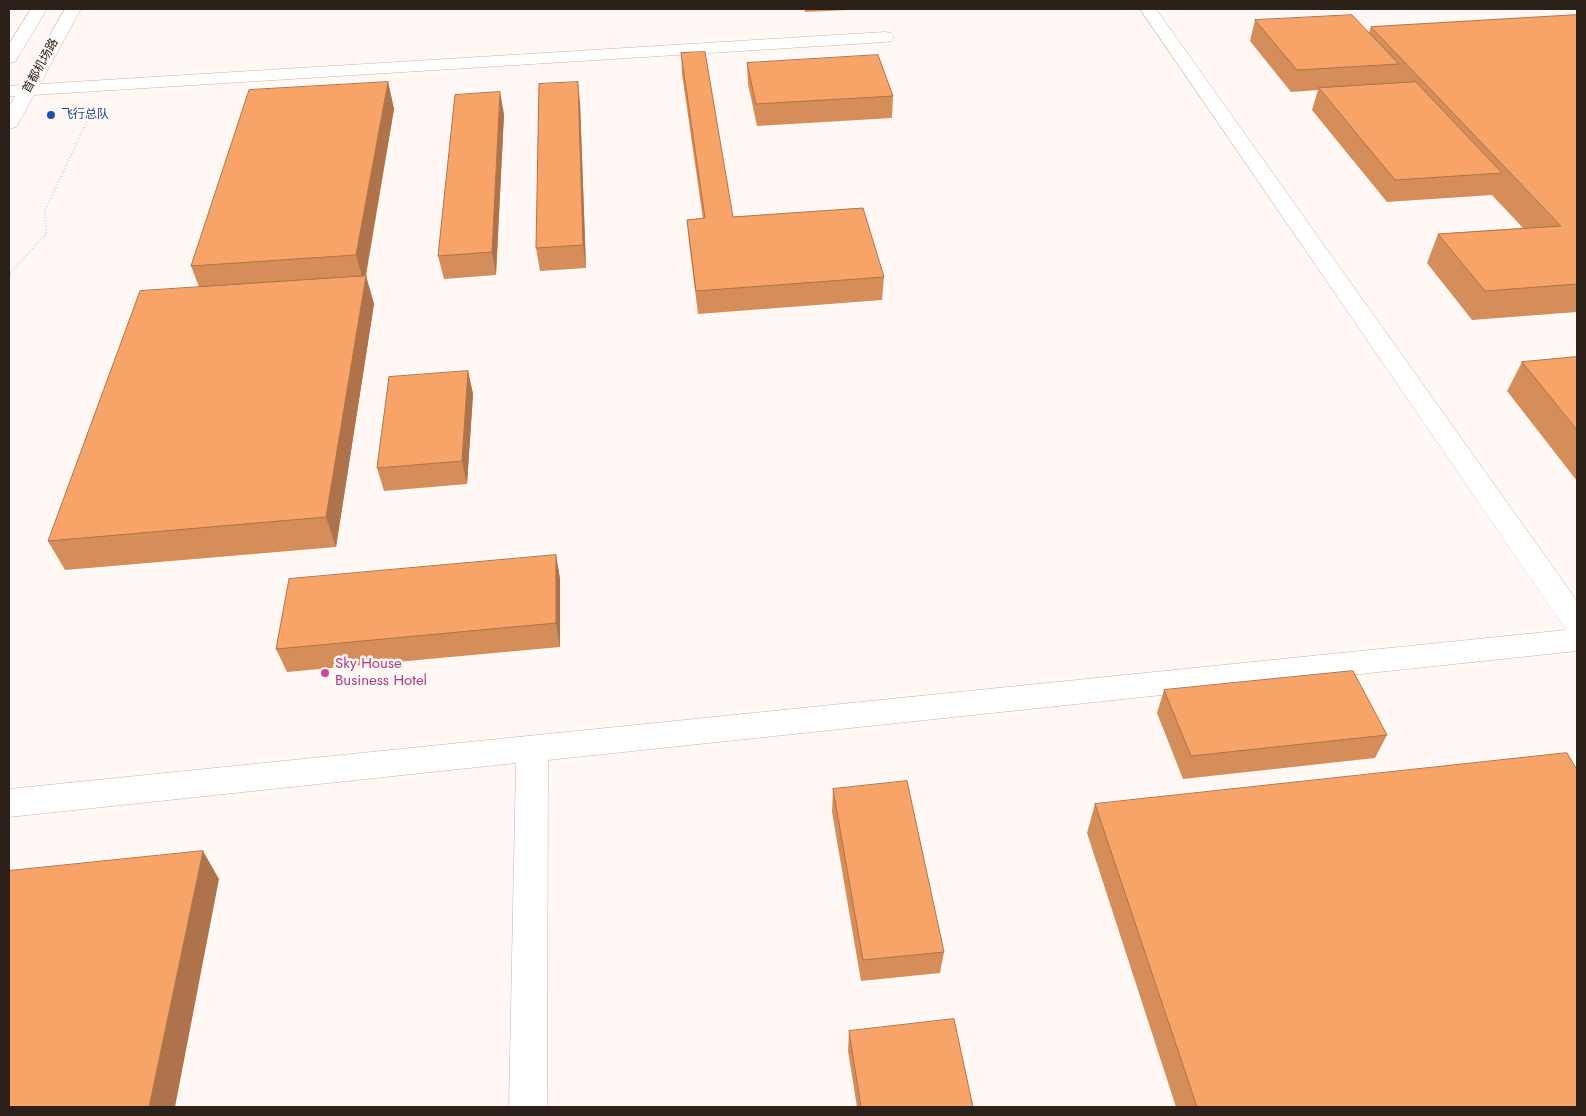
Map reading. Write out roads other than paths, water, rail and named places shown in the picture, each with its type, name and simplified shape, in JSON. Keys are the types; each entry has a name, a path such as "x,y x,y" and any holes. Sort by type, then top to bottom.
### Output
{"street":[{"path":"9,58 39,9"},
{"name":"首都机场路","path":"9,123 18,90 73,9"},
{"path":"1148,9 1577,623"},
{"path":"18,90 886,37"},
{"path":"9,803 1577,640"},
{"path":"528,1107 532,748"}],"place":[{"name":"飞行总队","path":"51,115"},
{"name":"Sky House Business Hotel","path":"325,673"}]}
